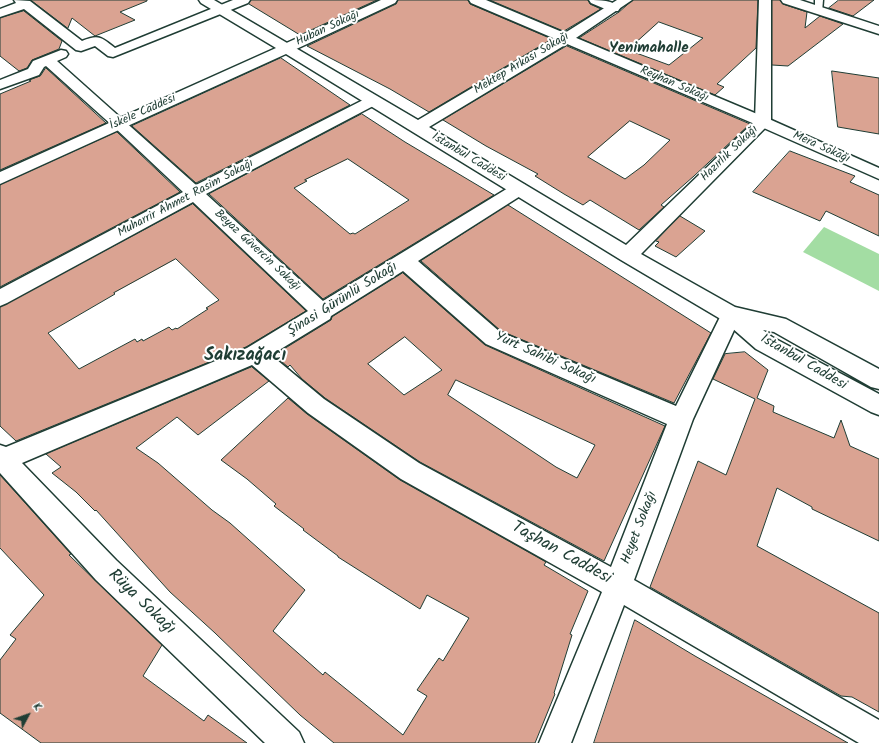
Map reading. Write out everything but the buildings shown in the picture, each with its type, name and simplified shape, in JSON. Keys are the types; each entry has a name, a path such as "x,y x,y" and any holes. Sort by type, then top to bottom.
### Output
{"street":[{"name":"İstanbul Caddesi","path":"205,0 287,48 628,255 731,315 764,344 879,405"},
{"path":"0,85 34,72 38,64 96,40 113,53 244,0"},
{"name":"Huban Sokağı","path":"287,48 391,0"},
{"name":"Reyhan Sokağı","path":"475,0 763,122"},
{"path":"595,0 614,8"},
{"name":"Mektep Arkası Sokağı","path":"418,127 565,39 626,0"},
{"name":"Hazırlık Sokağı","path":"628,255 763,122 765,0"},
{"path":"787,0 819,5 879,30"},
{"path":"0,13 23,2 81,47"},
{"name":"İskele Caddesi","path":"0,179 287,48"},
{"name":"Beyaz Güvercin Sokağı","path":"48,60 120,124 323,313"},
{"name":"Muharrir Ahmet Rasim Sokağı","path":"0,298 195,193 372,101"},
{"name":"Mera Sokağı","path":"763,122 879,174"},
{"name":"Şinasi Gürünlü Sokağı","path":"1,458 255,354 323,313 519,189"},
{"name":"Yurt Sahibi Sokağı","path":"405,261 493,338 681,419"},
{"name":"İstanbul Caddesi","path":"731,315 779,325 879,380"},
{"name":"Heyet Sokağı","path":"555,743 618,586 681,419 731,315"},
{"name":"Taşhan Caddesi","path":"255,354 316,406 410,471 618,586 879,737"},
{"name":"Rüya Sokağı","path":"1,458 106,570 288,743"}],"green space":[{"path":"824,227 879,254 879,291 803,252"}],"district":[{"name":"Yenimahalle","path":"649,49"},
{"name":"Sakızağacı","path":"245,357"}]}
